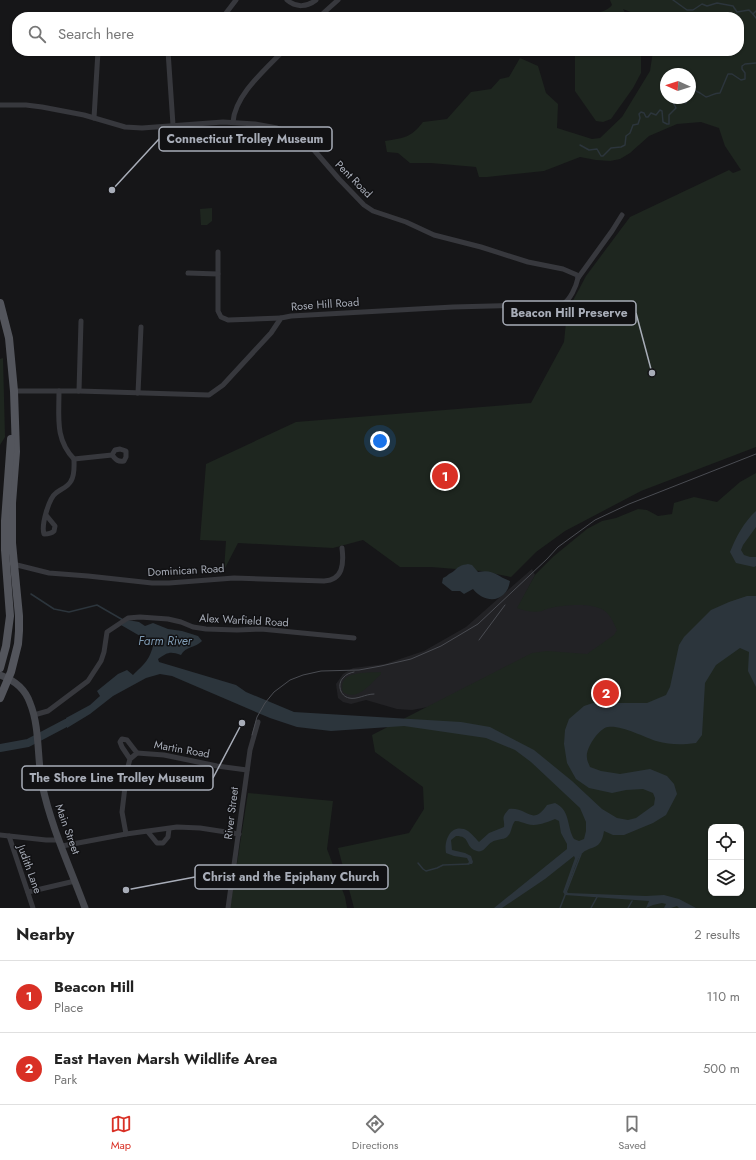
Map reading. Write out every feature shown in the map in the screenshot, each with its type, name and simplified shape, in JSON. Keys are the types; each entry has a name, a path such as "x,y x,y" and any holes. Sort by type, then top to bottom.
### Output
{"main road":[{"path":"0,303 10,344 14,391 14,422 6,492 10,564 10,605 6,646 0,668"},
{"path":"0,698 9,678 15,657 19,631 19,616 10,564"},
{"name":"Main Street","path":"0,675 9,678 19,685 25,692 30,703 34,715 40,770 45,796 52,820 85,908"}],"street":[{"path":"227,12 236,0"},
{"path":"287,0 292,4 304,6 313,3 316,0"},
{"path":"325,12 338,0"},
{"path":"94,118 98,56"},
{"path":"168,56 173,125"},
{"path":"233,122 235,111 241,99 279,56"},
{"name":"Pent Road","path":"0,105 26,105 94,118 125,127 142,128 208,122 233,122 269,126 302,138 307,142 339,179 364,205 373,211 406,222 434,235 482,247 528,262 570,271 577,275 578,278"},
{"name":"Rose Hill Road","path":"14,391 79,391 209,395 223,385 271,333 281,318 291,316 376,311 563,304 571,295 578,278 622,215"},
{"path":"218,252 218,311 223,319 281,318"},
{"path":"188,273 218,274"},
{"path":"79,391 80,321"},
{"path":"138,393 141,327"},
{"path":"46,515 55,493 63,489 71,481 74,472 74,459 67,451 63,443 59,428 59,392"},
{"path":"74,459 112,455"},
{"name":"Dominican Road","path":"10,564 49,573 152,584 234,578 324,581 332,580 340,572 342,548"},
{"name":"Alex Warfield Road","path":"34,715 48,710 88,681 101,661 107,632 128,618 168,619 193,627 206,629 260,629 354,638"},
{"name":"River Street","path":"228,908 251,744 258,722"},
{"name":"Martin Road","path":"137,753 127,740 122,739 120,742 122,747 130,759 137,753 164,755 217,766 247,770"},
{"path":"126,834 122,812 122,801 126,770 130,759"},
{"path":"0,835 61,843 177,827 200,828 239,834"},
{"path":"148,832 157,843 163,843 168,837 169,829"},
{"name":"Judith Lane","path":"9,836 19,870 33,908"},
{"path":"28,892 75,881"}],"shaded area":[{"path":"610,0 756,0 756,447 641,491 565,531 536,552 511,577 481,571 431,567 400,567 363,540 333,548 238,543 224,570 226,541 200,540 206,464 296,422 531,403 564,342 567,312 586,276 630,217 729,170 733,173 741,170 725,146 719,128 701,122 677,124 649,136 630,153 620,159 610,161 580,157 544,171 487,177 479,177 476,167 431,163 410,163 398,153 387,152 385,141 397,139 410,134 423,122 447,119 471,92 491,89 500,79 509,77 520,58 538,66 546,93 558,104 557,128 592,139 600,138 622,117 650,71 652,56 744,56 744,12 630,12 623,9 624,12 599,12 604,11 612,5"},
{"path":"575,56 641,56 641,73 633,88 611,119 603,122 596,121 575,91"},
{"path":"212,208 212,221 207,225 201,225 200,209"},
{"path":"3,358 5,437 0,445 0,359"},
{"path":"756,473 756,908 354,908 338,848 409,833 424,809 423,787 375,752 372,735 532,653 547,651 587,654 614,635 617,630 611,618 601,609 579,605 550,608 536,612 517,608 535,575 554,556 587,529 602,521 616,518 638,509 647,510 658,516 672,514 674,503 694,497 717,502 740,482"},
{"path":"532,569 535,575 522,600 605,578 642,577 652,587 645,608 598,652 482,680 428,707 412,710 397,709 366,700 351,704 343,702 338,698 336,684 343,674 353,668 385,664 424,651 466,627"},
{"path":"381,672 381,674 369,686 359,693 354,695 343,692 342,685 344,680 349,676 361,673"},
{"path":"248,793 333,801 327,849 345,897 347,908 230,908"}],"water":[{"path":"756,511 756,527 741,550 744,555 756,557 756,566 754,567 736,563 730,552 741,530"},
{"path":"468,564 472,565 478,572 488,571 510,581 505,593 495,599 490,599 478,594 473,589 464,594 460,591 452,591 442,583 443,578 459,567"},
{"path":"747,596 756,596 756,687 748,671 749,652 740,648 716,665 705,683 702,735 696,743 666,743 656,741 626,729 608,727 604,728 593,740 587,754 587,760 590,767 601,771 620,774 650,769 667,776 674,784 677,794 666,815 653,823 624,835 613,835 604,831 600,842 594,847 583,852 580,856 566,891 568,893 646,896 664,895 679,899 696,908 679,908 677,906 664,908 666,904 662,903 646,908 649,901 565,895 563,892 575,858 574,856 545,879 502,908 494,908 567,849 567,844 561,833 559,821 555,819 542,824 531,825 515,821 510,834 507,837 490,843 480,851 471,848 463,837 456,836 451,840 452,850 471,856 473,862 472,864 467,864 469,862 467,858 446,853 446,844 451,832 459,828 464,829 479,842 489,833 504,827 504,817 509,809 515,809 537,815 547,805 555,803 564,810 574,839 579,841 584,839 586,822 580,808 531,762 515,750 486,738 404,726 331,731 297,727 270,718 172,676 160,674 146,678 113,696 90,714 67,728 66,718 90,705 100,696 97,691 118,674 127,670 133,675 146,662 150,655 153,646 147,640 121,625 128,620 139,622 145,626 153,623 168,629 182,631 198,636 202,641 185,650 181,655 174,653 167,654 158,659 159,662 236,685 246,692 294,712 461,722 490,727 534,750 572,781 602,809 617,818 628,820 636,818 654,805 655,798 653,793 643,789 612,793 589,788 576,779 567,763 564,744 565,730 569,719 584,706 593,703 647,703 666,695 670,687 679,645 684,637 711,610"}],"waterway":[{"path":"673,0 687,10 693,10 702,4 707,6 717,3 733,6 737,12 749,10 753,14"},
{"path":"756,11 753,14 756,18"},
{"path":"696,91 706,97 720,93 728,74 732,74 741,80 745,79 745,73 742,66 745,64 756,63"},
{"path":"580,145 589,150 597,149 601,156 603,156 611,148 625,145 626,136 630,133 633,125 638,124 640,118 639,114 641,112 648,117 651,113 656,115 660,110 662,111 663,122 669,124 669,115 676,108 674,104"},
{"name":"Farm River","path":"31,594 54,609 69,612 97,605 123,620"},
{"name":"Farm River","path":"0,748 28,743 66,723"},
{"path":"560,908 581,854"},
{"path":"418,863 426,871 443,865 469,864"},
{"path":"591,908 597,897"},
{"path":"628,908 632,901"}],"tram line":[{"path":"252,735 257,717 265,703 274,692 290,680 321,671 359,670 381,666 411,659 441,646 478,624 558,547 595,520 629,504 756,454"},
{"path":"479,640 505,605"},
{"path":"354,672 341,680 340,690 343,695 349,698 358,698 374,694"}],"place":[{"name":"Connecticut Trolley Museum","path":"112,190"},
{"name":"Beacon Hill Preserve","path":"652,373"},
{"name":"Beacon Hill","path":"445,476"},
{"name":"East Haven Marsh Wildlife Area","path":"606,693"},
{"name":"The Shore Line Trolley Museum","path":"242,723"},
{"name":"Christ and the Epiphany Church","path":"126,890"}]}
